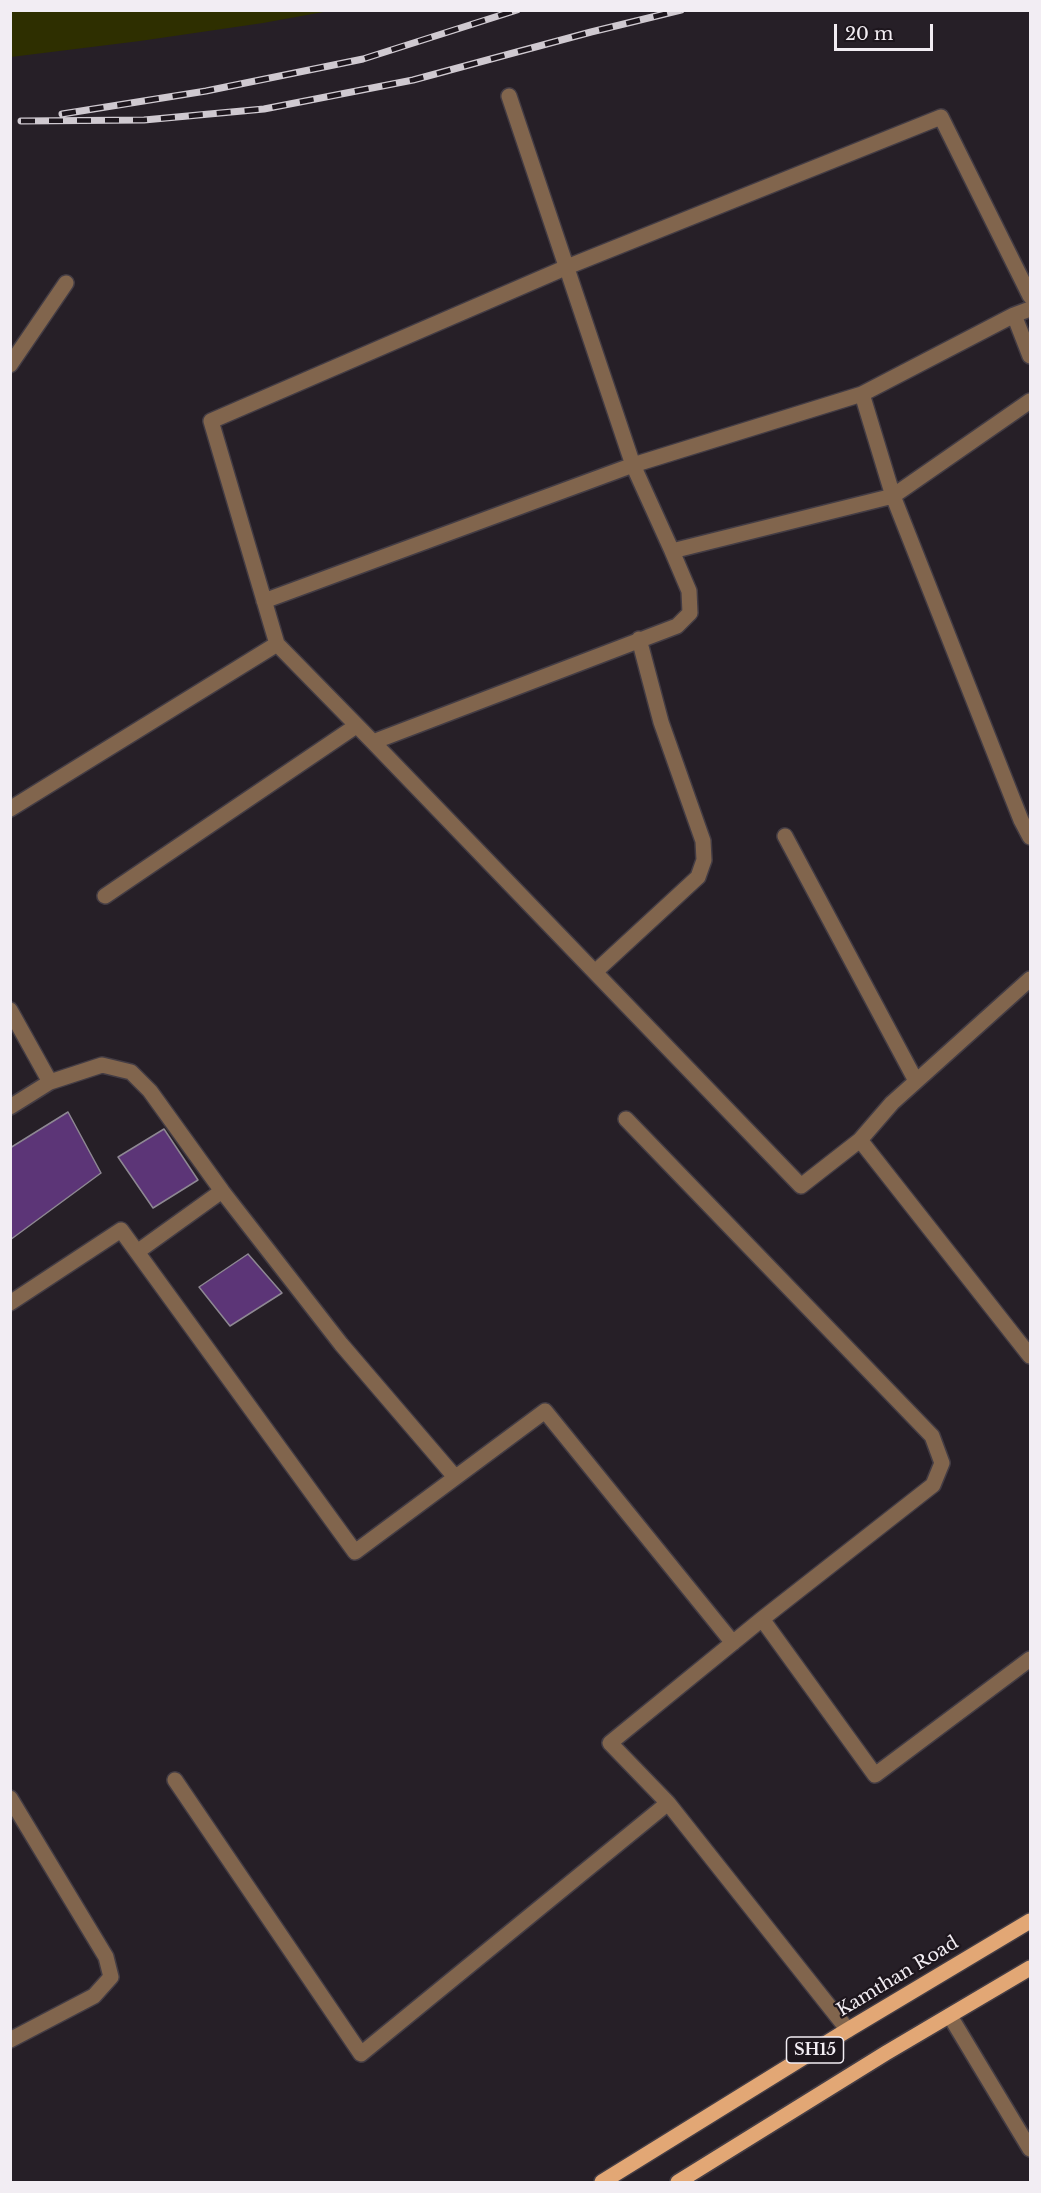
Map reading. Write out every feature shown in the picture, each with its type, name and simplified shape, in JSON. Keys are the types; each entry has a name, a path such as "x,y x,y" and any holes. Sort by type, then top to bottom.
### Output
{"main road":[{"name":"Kamthan Road","path":"602,2182 1030,1921"},
{"name":"SH15","path":"678,2182 876,2059 1030,1968"}],"street":[{"path":"373,742 677,626 690,613 689,591 633,465 509,96"},
{"path":"1030,296 941,117 567,267 211,421 277,644 801,1186 860,1140 892,1103 1030,979"},
{"path":"10,365 66,284"},
{"path":"264,601 633,465 862,394 1014,315 1030,309"},
{"path":"1014,315 1030,356"},
{"path":"862,394 893,496 1030,837"},
{"path":"672,551 893,496 1030,401"},
{"path":"595,972 698,877 704,860 703,842 661,722 639,639"},
{"path":"10,808 277,644"},
{"path":"105,896 356,726"},
{"path":"785,836 916,1082"},
{"path":"10,1010 50,1082"},
{"path":"10,1107 50,1082 102,1065 131,1072 150,1091 222,1191 341,1344 455,1477"},
{"path":"626,1119 932,1436 942,1463 933,1485 762,1619 610,1743 668,1803 848,2030"},
{"path":"860,1140 1030,1356"},
{"path":"137,1252 222,1191"},
{"path":"10,1303 121,1230 355,1552 545,1411 733,1643"},
{"path":"762,1619 875,1775 1030,1659"},
{"path":"175,1780 361,2054 668,1803"},
{"path":"10,1798 106,1957 111,1977 94,1996 10,2040"},
{"path":"950,2016 1030,2149"}],"shaded area":[{"path":"11,10 329,11 140,41 11,57"}],"building":[{"path":"68,1112 101,1173 10,1240 10,1148"},
{"path":"164,1129 198,1180 153,1208 118,1157"},
{"path":"248,1254 282,1293 230,1326 199,1287"}],"railway":[{"path":"62,114 206,91 363,59 517,10"},
{"path":"21,121 144,120 264,109 413,80 681,10"}]}
